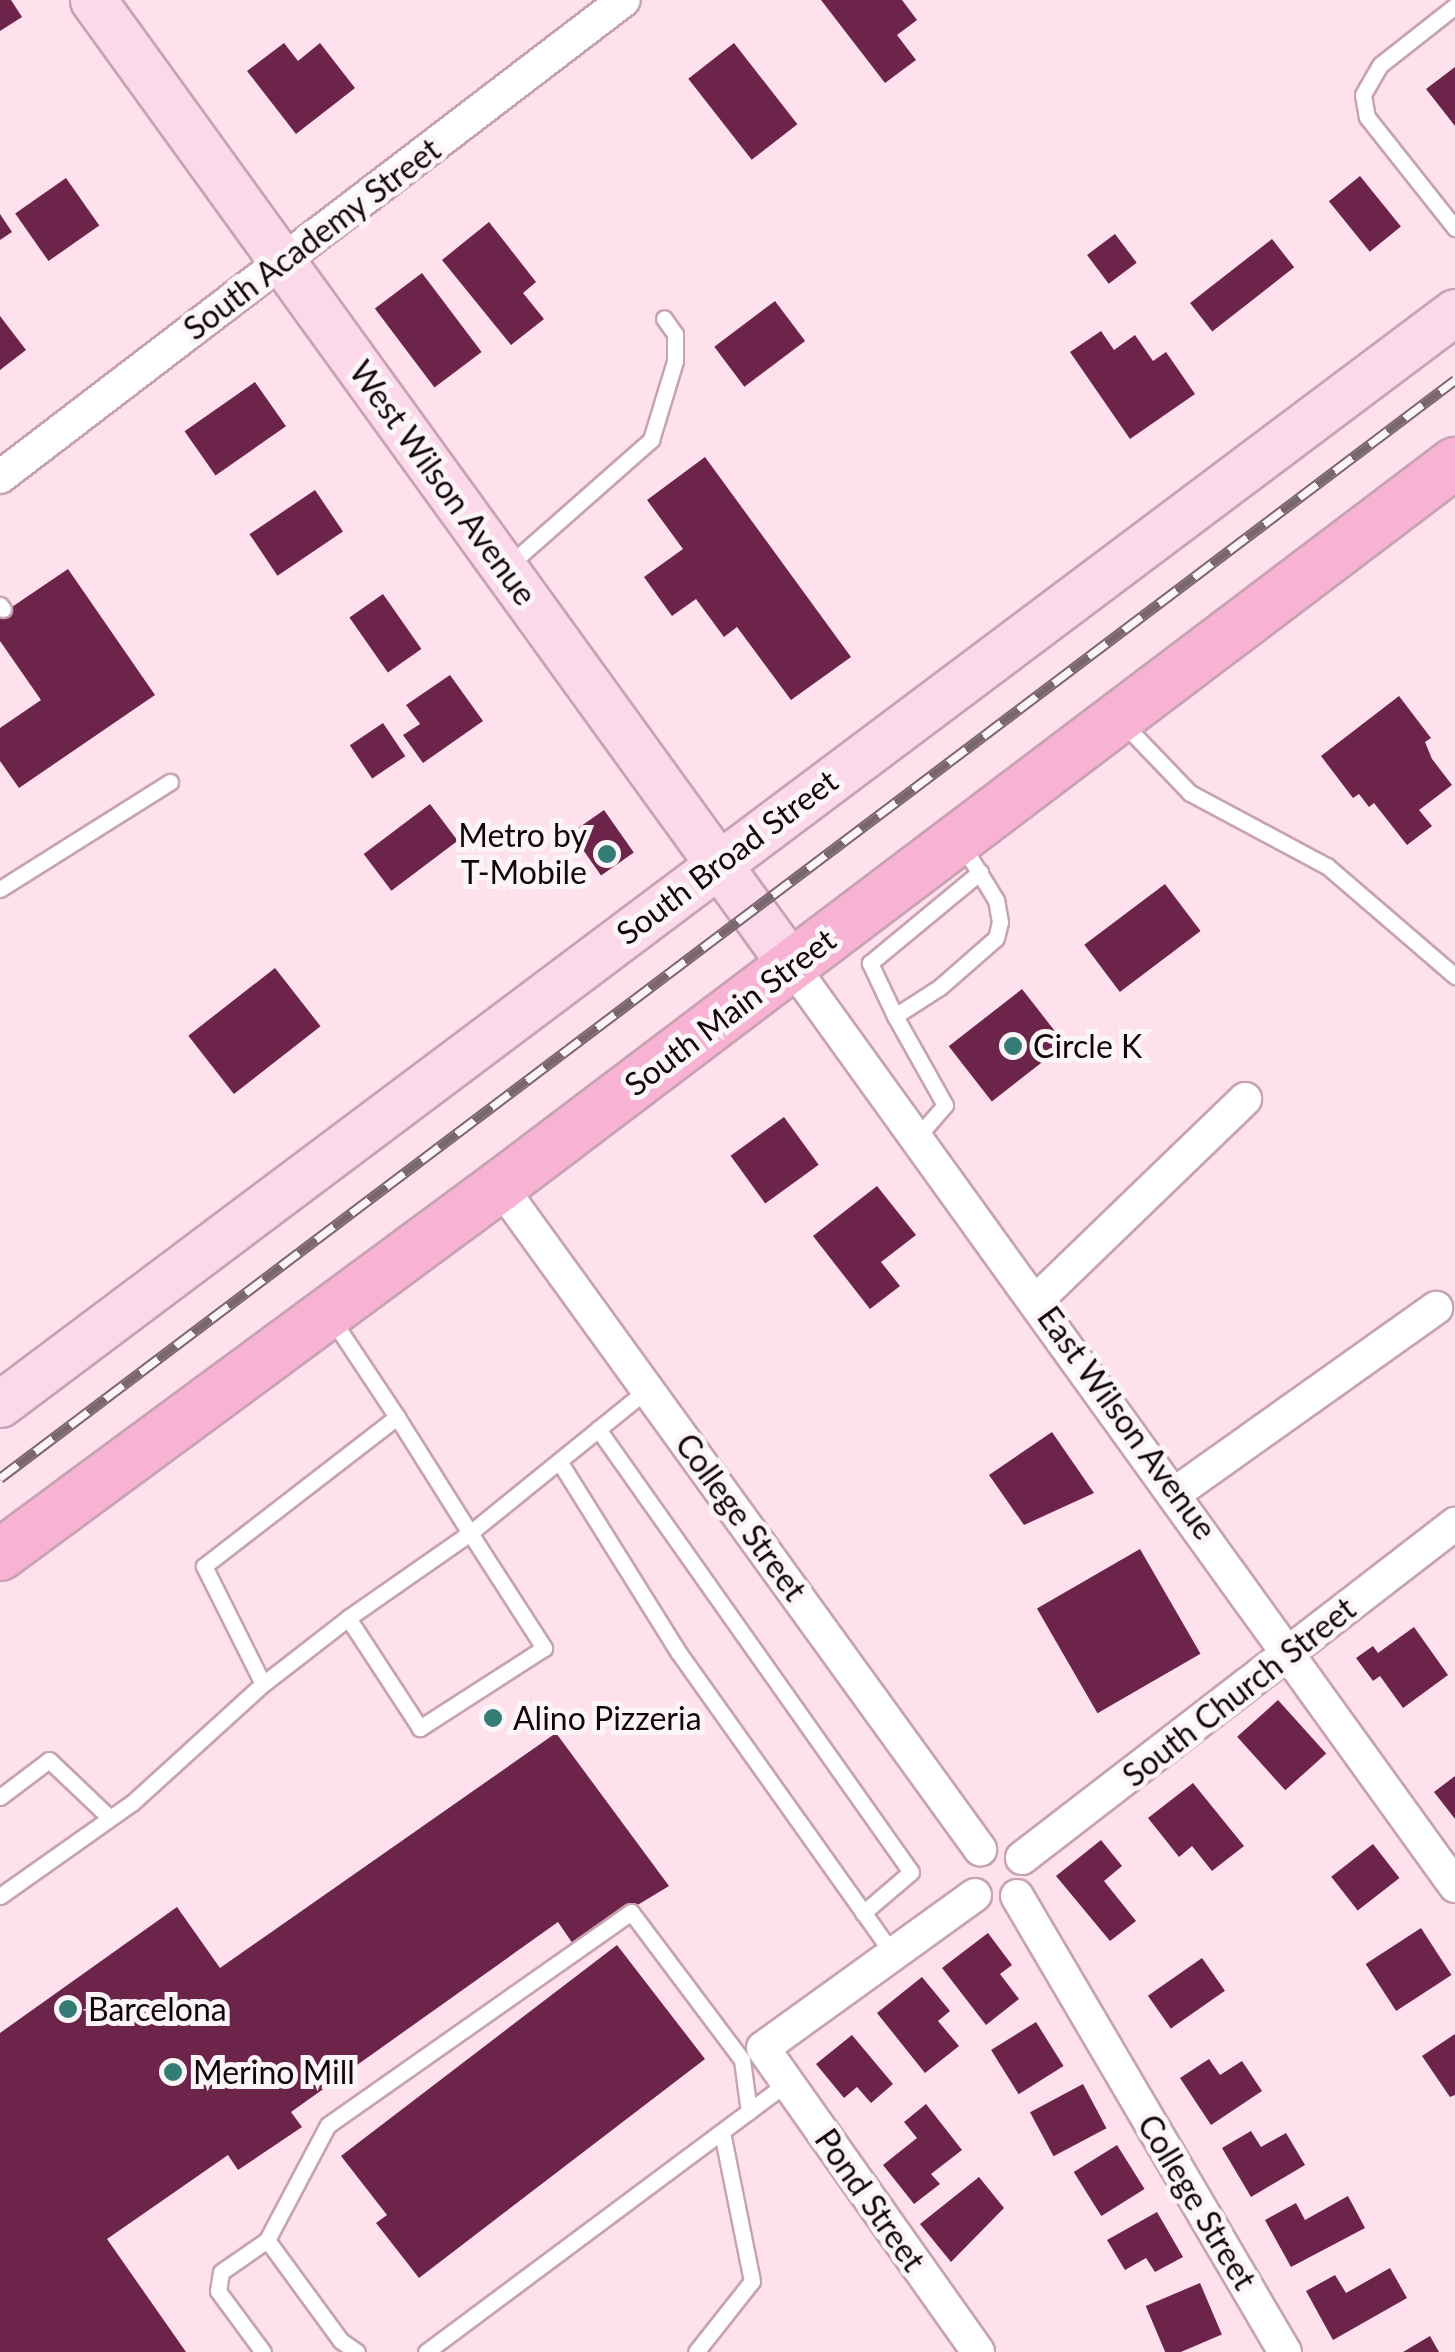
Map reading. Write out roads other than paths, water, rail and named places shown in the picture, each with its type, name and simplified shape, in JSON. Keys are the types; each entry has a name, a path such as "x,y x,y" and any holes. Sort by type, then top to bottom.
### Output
{"main road":[{"name":"South Main Street","path":"0,1555 792,966 969,856 1118,718 1455,462"}],"street":[{"name":"West Wilson Avenue","path":"93,0 792,966"},
{"name":"South Academy Street","path":"0,477 624,0"},
{"name":"South Broad Street","path":"0,1404 1455,312"},
{"name":"East Wilson Avenue","path":"792,966 1038,1299 1455,1886"},
{"path":"1038,1299 1245,1099"},
{"name":"College Street","path":"500,1186 980,1849"},
{"path":"1177,1492 1436,1308"},
{"name":"South Church Street","path":"1022,1858 1455,1524"},
{"path":"1003,1845 1022,1858 1026,1881 1016,1896 989,1904 975,1895 966,1868 980,1849 1003,1845"},
{"path":"752,2054 975,1895"},
{"name":"College Street","path":"1016,1896 1285,2352"},
{"name":"Pond Street","path":"752,2054 788,2083 978,2352"}],"lane":[{"path":"1455,6 1380,65 1364,95 1367,117 1455,228"},
{"path":"506,568 651,440 675,361 676,334 664,318"},
{"path":"1118,718 1190,792 1328,866 1455,976"},
{"path":"0,888 170,782"},
{"path":"918,1136 945,1106 894,1016 870,963 928,917 969,856"},
{"path":"894,1016 996,938 1000,922 969,856"},
{"path":"952,951 963,966"},
{"path":"328,1311 544,1648 420,1728 348,1618"},
{"path":"0,1896 110,1818 264,1684 348,1618 470,1533 649,1388"},
{"path":"264,1684 204,1566 398,1417"},
{"path":"598,1430 911,1872 864,1913"},
{"path":"559,1461 679,1653 894,1954"},
{"path":"0,1797 49,1760 110,1818"},
{"path":"263,2352 218,2291 221,2272 267,2240 328,2125 632,1912 752,2054 749,2112"},
{"path":"426,2352 788,2083"},
{"path":"696,2352 752,2281 722,2132"},
{"path":"267,2240 341,2341 357,2352"}],"railway":[{"path":"0,1478 1455,380"}],"place":[{"name":"Metro by T-Mobile","path":"607,854"},
{"name":"Circle K","path":"1013,1046"},
{"name":"Alino Pizzeria","path":"493,1718"},
{"name":"Barcelona","path":"68,2009"},
{"name":"Merino Mill","path":"173,2072"}]}
